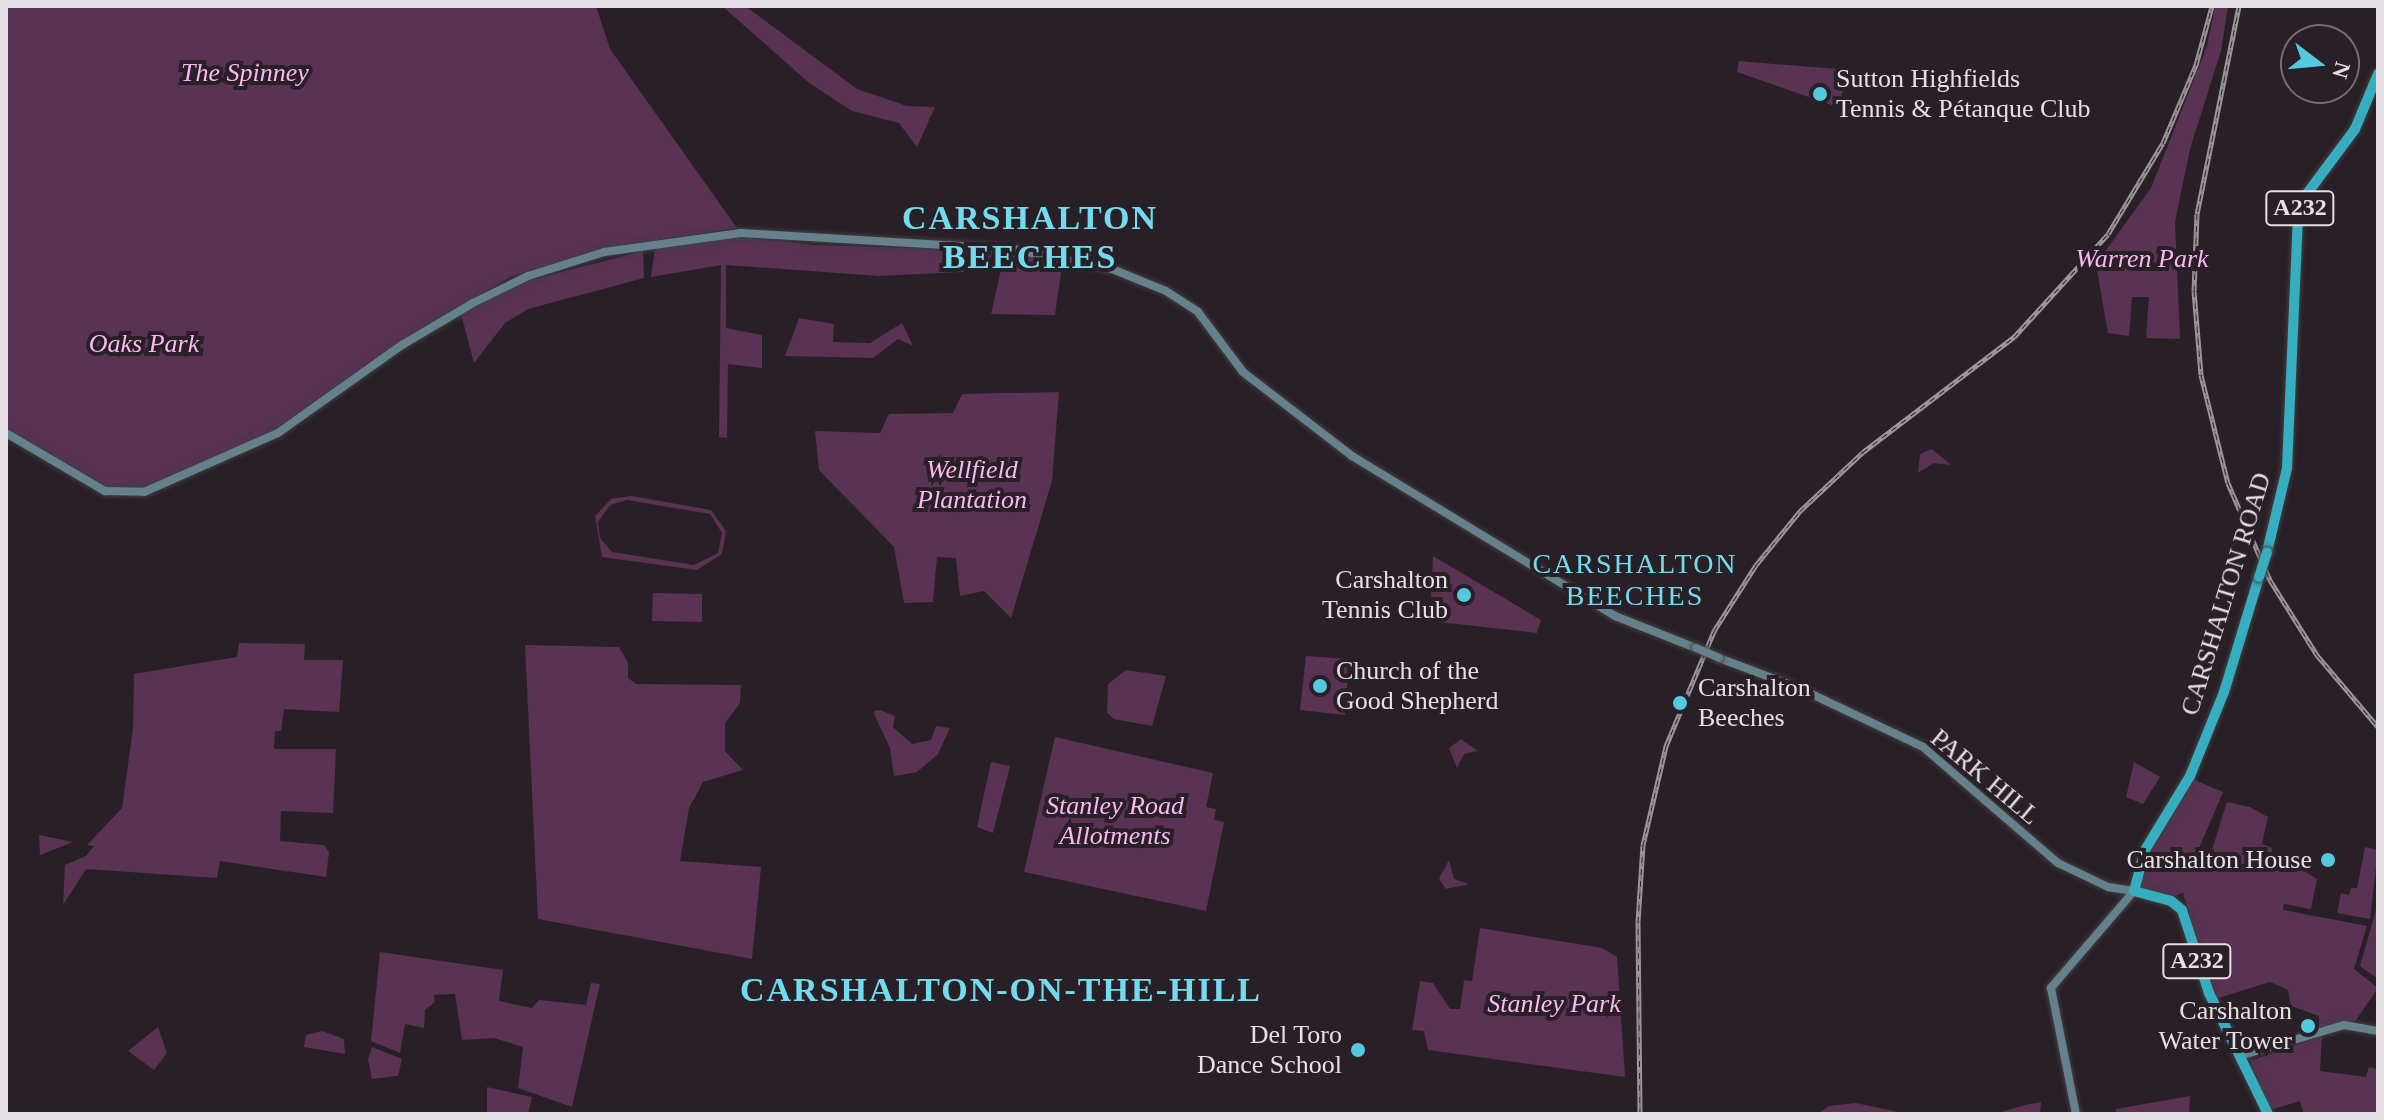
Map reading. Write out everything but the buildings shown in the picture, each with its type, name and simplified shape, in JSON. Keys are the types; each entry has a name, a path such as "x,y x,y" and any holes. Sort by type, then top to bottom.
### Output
{"highway":[{"name":"CARSHALTON ROAD","path":"2134,891 2145,850 2190,776 2224,692 2267,552 2287,468 2298,214 2306,195 2355,129 2378,74"},
{"name":"A232","path":"2134,891 2171,901 2182,910 2209,993 2228,1036 2243,1055 2268,1114"}],"main road":[{"name":"PARK HILL","path":"6,433 105,491 144,492 278,433 315,412 402,345 528,276 604,252 741,233 1012,249 1112,269 1166,291 1198,312 1243,372 1397,485 1607,612 1664,640 1696,648 1813,694 1923,747 2058,863 2108,887 2134,891"},
{"path":"2076,1114 2053,983 2134,891"},
{"path":"2243,1055 2344,1025 2378,1031"}],"green space":[{"path":"6,6 596,6 610,49 737,228 610,247 512,276 395,344 315,412 144,492 105,491 6,438"},
{"path":"722,6 745,6 857,89 907,106 935,107 917,147 899,123 852,111 808,82"},
{"name":"Warren Park","path":"2215,6 2228,6 2221,51 2190,149 2175,222 2180,339 2146,338 2149,297 2132,297 2129,336 2108,333 2096,264 2151,188 2207,46"},
{"name":"Sutton Highfields Tennis & Pétanque Club","path":"1739,61 1851,70 1837,107 1737,72"},
{"path":"742,237 814,245 1032,252 1063,258 1055,315 991,314 1001,270 879,276 726,265 726,328 762,335 762,368 728,364 727,438 719,437 721,265 651,277 655,249"},
{"path":"643,251 644,278 528,309 505,323 474,363 461,314 527,281"},
{"path":"799,318 834,324 833,342 870,343 902,323 913,346 898,339 873,358 785,356"},
{"name":"Wellfield Plantation","path":"1059,392 1052,481 1011,618 984,591 960,596 956,558 937,557 933,602 904,603 894,547 819,470 815,431 880,433 889,414 953,413 962,394"},
{"path":"1932,449 1951,465 1934,463 1918,473 1920,454"},
{"path":"631,496 711,510 726,531 722,554 697,570 602,557 595,516 611,499","holes":["627,500 710,514 722,533 718,553 694,565 612,552 600,538 598,522 610,505"]},
{"name":"Carshalton Tennis Club","path":"1433,556 1541,620 1537,633 1430,621"},
{"path":"653,593 702,594 702,622 652,621"},
{"path":"239,643 305,644 304,660 343,660 339,712 284,709 281,731 275,731 274,749 336,749 333,813 281,811 280,841 324,845 329,852 326,877 220,861 217,878 86,869 63,905 65,865 86,856 94,846 87,845 122,808 133,728 134,674 237,657"},
{"path":"525,645 619,647 628,663 628,678 636,684 741,685 740,703 725,723 725,751 743,770 703,782 689,808 680,861 761,867 752,959 538,919"},
{"path":"1306,656 1349,659 1345,715 1300,710"},
{"path":"1126,670 1166,676 1152,726 1114,719 1107,713 1108,684"},
{"path":"874,711 895,716 893,727 912,744 931,740 936,726 950,728 938,754 917,772 894,776 890,748 875,716"},
{"name":"Stanley Road Allotments","path":"1055,737 1213,773 1206,807 1216,809 1214,820 1224,822 1206,911 1024,872"},
{"path":"1461,739 1478,751 1464,754 1457,768 1449,748"},
{"path":"991,762 1010,766 993,833 977,827"},
{"path":"2134,762 2160,777 2143,804 2126,797"},
{"path":"2190,778 2223,792 2197,853 2210,856 2227,802 2250,807 2268,817 2262,844 2272,848 2272,865 2301,869 2317,879 2311,909 2284,904 2283,910 2367,926 2354,969 2378,988 2356,1020 2318,1029 2319,1016 2291,1006 2288,990 2270,982 2215,999 2183,893 2171,897 2137,888 2140,870"},
{"path":"39,835 73,842 40,855"},
{"path":"2365,847 2378,850 2370,919 2337,913 2341,893 2349,895 2351,888 2357,888"},
{"path":"1449,860 1454,879 1469,884 1446,889 1439,879"},
{"path":"2378,903 2378,979 2360,966"},
{"name":"Stanley Park","path":"1480,928 1602,948 1617,957 1625,1077 1428,1050 1424,1031 1412,1030 1420,981 1433,983 1450,1009 1460,1009 1464,980 1472,981"},
{"path":"380,952 503,970 499,1001 532,1008 539,1000 586,1005 591,983 600,984 572,1107 518,1088 523,1047 494,1038 462,1040 455,994 434,995 435,1002 425,1010 424,1028 405,1024 400,1053 371,1041"},
{"path":"158,1027 167,1053 154,1070 128,1051"},
{"path":"322,1031 344,1039 345,1054 304,1047 306,1035"},
{"path":"2322,1036 2320,1071 2366,1077 2369,1067 2378,1069 2378,1114 2304,1114 2300,1101 2270,1110 2250,1061"},
{"path":"372,1047 402,1059 398,1076 372,1079 368,1059"},
{"path":"487,1087 532,1097 528,1114 487,1114"},
{"path":"2190,1096 2189,1114 2116,1114 2116,1109"},
{"path":"2041,1102 2040,1114 1995,1114 2025,1105"},
{"path":"1856,1103 1898,1112 1929,1114 1818,1114 1829,1106"}],"railway":[{"path":"1640,1114 1638,922 1643,845 1666,746 1714,631 1756,565 1800,511 1863,452 2014,337 2108,234 2163,143 2196,65 2212,6"},
{"path":"2239,6 2197,214 2194,291 2201,375 2228,483 2270,580 2317,655 2378,727"}],"place":[{"name":"Sutton Highfields Tennis & Pétanque Club","path":"1820,94"},
{"name":"Carshalton Tennis Club","path":"1464,595"},
{"name":"Church of the Good Shepherd","path":"1320,686"},
{"name":"Carshalton Beeches","path":"1680,703"},
{"name":"Carshalton House","path":"2328,860"},
{"name":"Carshalton Water Tower","path":"2308,1026"},
{"name":"Del Toro Dance School","path":"1358,1050"}],"district":[{"name":"CARSHALTON BEECHES","path":"1030,236"},
{"name":"CARSHALTON BEECHES","path":"1635,580"},
{"name":"CARSHALTON-ON-THE-HILL","path":"1001,990"}],"park label":[{"name":"The Spinney","path":"245,73"},
{"name":"Oaks Park","path":"144,344"}]}
